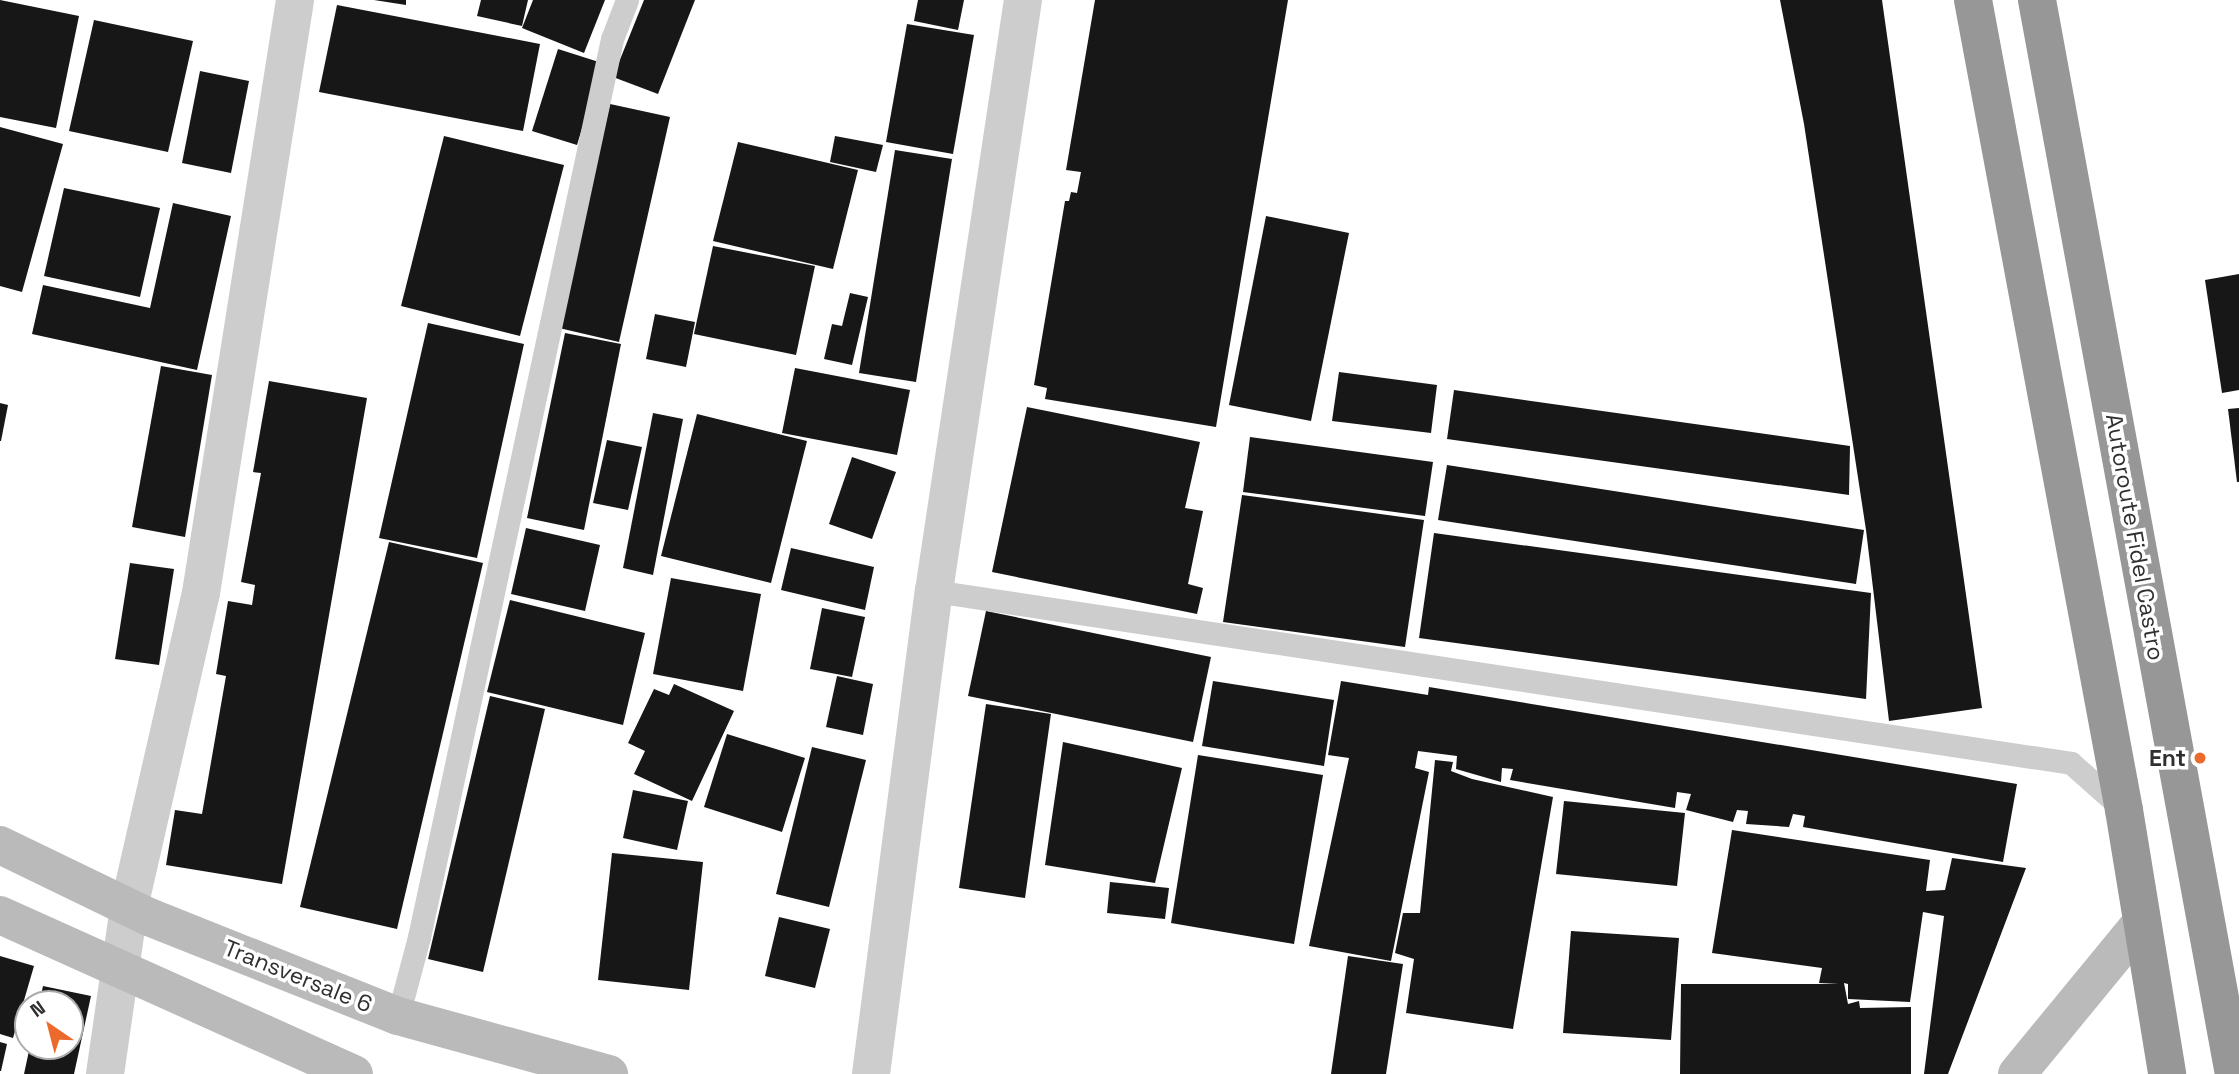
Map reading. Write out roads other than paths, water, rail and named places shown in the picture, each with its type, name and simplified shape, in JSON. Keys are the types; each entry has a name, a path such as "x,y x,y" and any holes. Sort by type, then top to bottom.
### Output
{"highway":[{"path":"1973,0 2124,810 2167,1074"},
{"name":"Autoroute Fidel Castro","path":"2037,0 2234,1074"}],"main road":[{"name":"Transversale 6","path":"0,845 129,907 398,1016 609,1074"},
{"path":"0,915 119,972 354,1074"},
{"path":"2017,1074 2142,922"}],"street":[{"path":"105,1074 129,907 201,593 295,0"},
{"path":"871,1074 934,591 1023,0"}],"lane":[{"path":"398,1016 428,897 612,39 627,0"},
{"path":"934,591 2071,763 2124,810"}],"place":[{"name":"Ent","path":"2200,758"}]}
